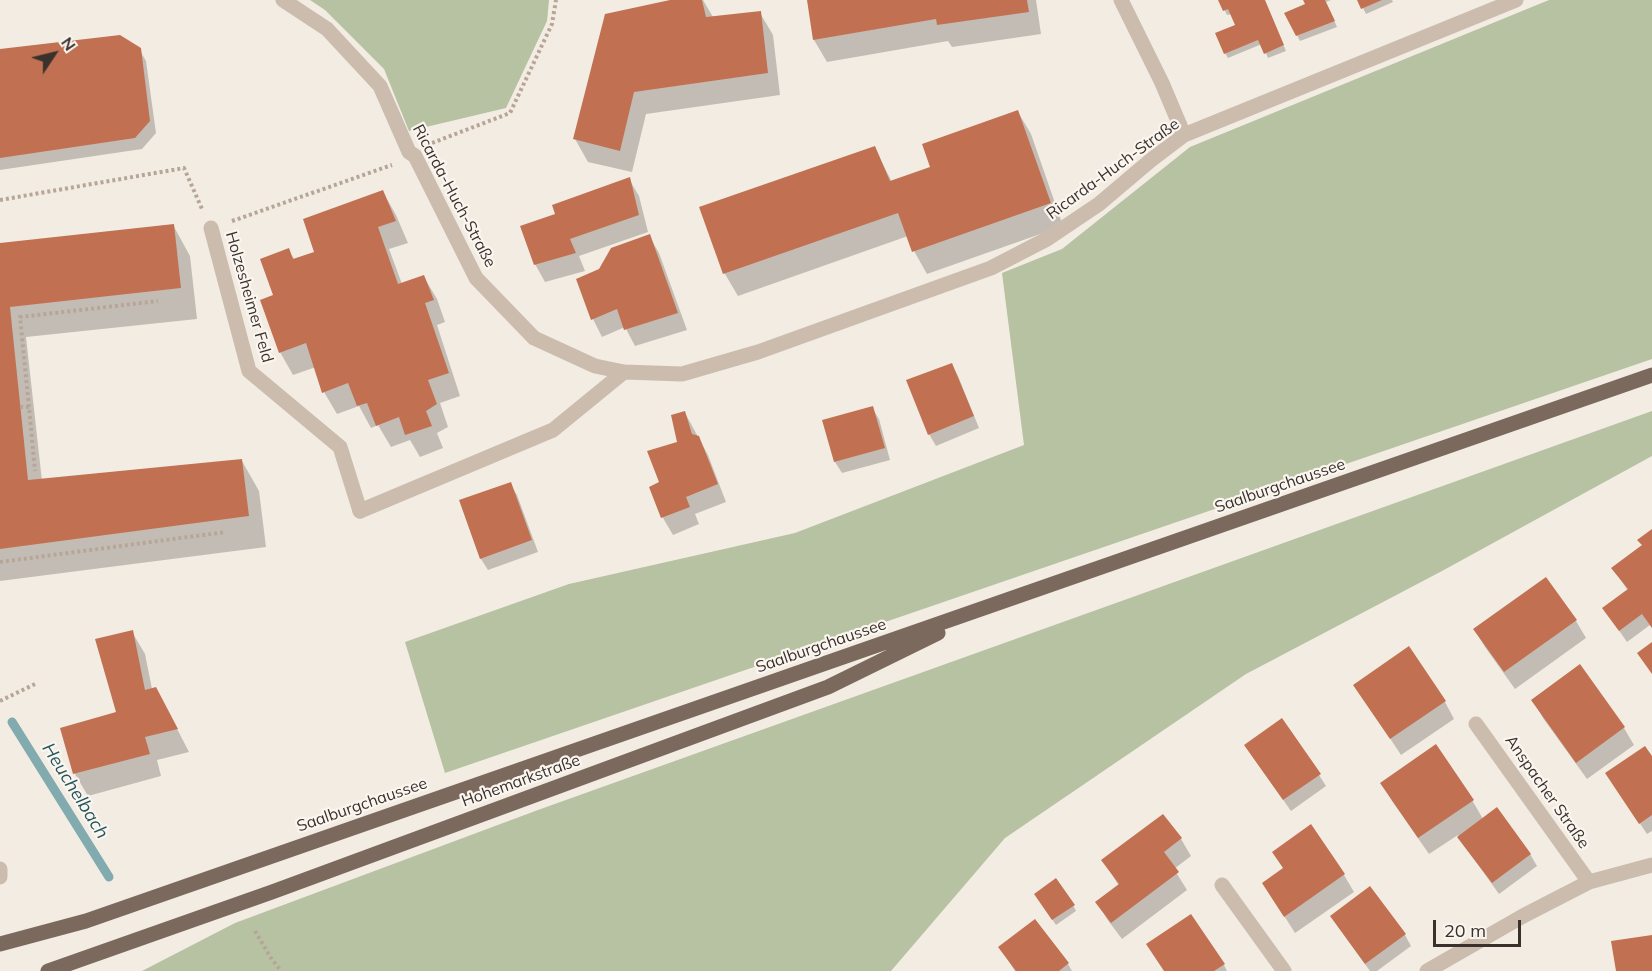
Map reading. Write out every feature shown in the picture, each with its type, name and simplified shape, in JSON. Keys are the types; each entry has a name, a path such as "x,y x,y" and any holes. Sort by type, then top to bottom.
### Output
{"main road":[{"name":"Saalburgchaussee","path":"0,944 86,921 1652,375"},
{"name":"Hohemarkstraße","path":"48,971 283,888 828,687 997,604"}],"street":[{"name":"Ricarda-Huch-Straße","path":"283,0 327,29 380,86 476,278 534,338 595,366 624,372 682,374 758,352 991,268 1047,239 1100,204 1184,135 1516,0"},
{"path":"1121,0 1162,83 1184,135"},
{"name":"Holzesheimer Feld","path":"211,228 249,371 340,447 360,511 554,430 624,372"},
{"name":"Anspacher Straße","path":"1476,724 1589,882"},
{"path":"1427,971 1523,916 1589,882 1652,865"},
{"path":"0,868 0,877"},
{"path":"1222,885 1284,971"}],"path":[{"path":"0,200 184,168 211,228 412,154 510,113 552,24 556,0"},
{"path":"35,471 20,317 158,301"},
{"path":"20,408 29,407"},
{"path":"0,562 225,532"},
{"path":"0,701 35,684"},
{"path":"255,931 281,971"}],"green space":[{"path":"310,0 549,0 547,21 506,108 409,131 384,69 325,10"},
{"path":"1549,0 1652,0 1652,359 445,773 405,642 569,584 795,533 1024,445 1002,273 1062,249 1190,147"},
{"path":"1652,411 1652,456 1442,571 1246,674 1005,838 891,971 142,971 235,923 538,810"}],"building":[{"path":"670,0 702,0 706,17 761,11 768,73 634,92 620,151 573,139 605,14"},
{"path":"807,0 1027,0 1029,12 937,25 936,19 813,40"},
{"path":"1218,0 1265,0 1284,45 1264,54 1258,40 1224,54 1215,33 1235,25 1228,9 1223,11"},
{"path":"1303,0 1325,0 1335,21 1296,36 1284,13 1305,4"},
{"path":"1357,0 1382,0 1361,9"},
{"path":"120,35 141,48 150,121 135,138 0,158 0,49"},
{"path":"1018,110 1051,203 912,252 898,213 723,274 699,207 875,146 890,181 930,167 922,144"},
{"path":"630,177 639,215 570,239 576,253 534,265 520,226 555,214 552,205"},
{"path":"383,190 396,221 378,227 398,284 424,275 434,300 425,303 449,373 428,380 437,404 426,411 432,426 405,435 399,417 376,426 367,403 357,406 348,383 322,393 306,343 279,353 260,300 273,295 260,259 289,248 293,259 314,252 303,219"},
{"path":"174,224 181,288 10,307 28,480 242,459 249,516 0,549 0,243"},
{"path":"650,234 678,313 624,330 617,309 591,320 576,279 599,269 611,248"},
{"path":"952,363 974,416 928,435 906,380"},
{"path":"873,406 885,448 834,462 822,420"},
{"path":"685,411 692,434 699,436 718,484 686,497 690,507 661,518 649,487 659,482 647,451 677,442 671,415"},
{"path":"511,482 532,540 480,559 459,500"},
{"path":"1652,529 1652,628 1642,614 1619,631 1602,608 1628,589 1611,568 1642,545 1637,540"},
{"path":"1546,577 1577,620 1504,672 1473,629"},
{"path":"133,630 145,690 156,687 178,729 145,737 150,754 73,774 60,728 116,712 95,639"},
{"path":"1652,642 1652,674 1637,653"},
{"path":"1409,646 1446,701 1390,739 1353,685"},
{"path":"1580,664 1625,727 1576,763 1531,700"},
{"path":"1282,718 1321,774 1283,800 1244,745"},
{"path":"1436,744 1474,800 1418,838 1380,783"},
{"path":"1645,746 1652,756 1652,815 1639,824 1605,773"},
{"path":"1497,807 1531,854 1492,883 1457,837"},
{"path":"1163,814 1182,838 1164,852 1179,872 1111,923 1095,902 1119,884 1101,860"},
{"path":"1311,824 1345,874 1284,917 1262,883 1283,868 1272,852"},
{"path":"1056,878 1075,905 1052,920 1034,894"},
{"path":"1370,886 1406,934 1365,964 1330,916"},
{"path":"1191,914 1225,964 1214,971 1164,971 1146,944"},
{"path":"1035,919 1069,963 1059,971 1016,971 998,947"},
{"path":"1652,935 1652,971 1616,971 1611,941"}],"waterway":[{"name":"Heuchelbach","path":"12,722 109,877"}]}
